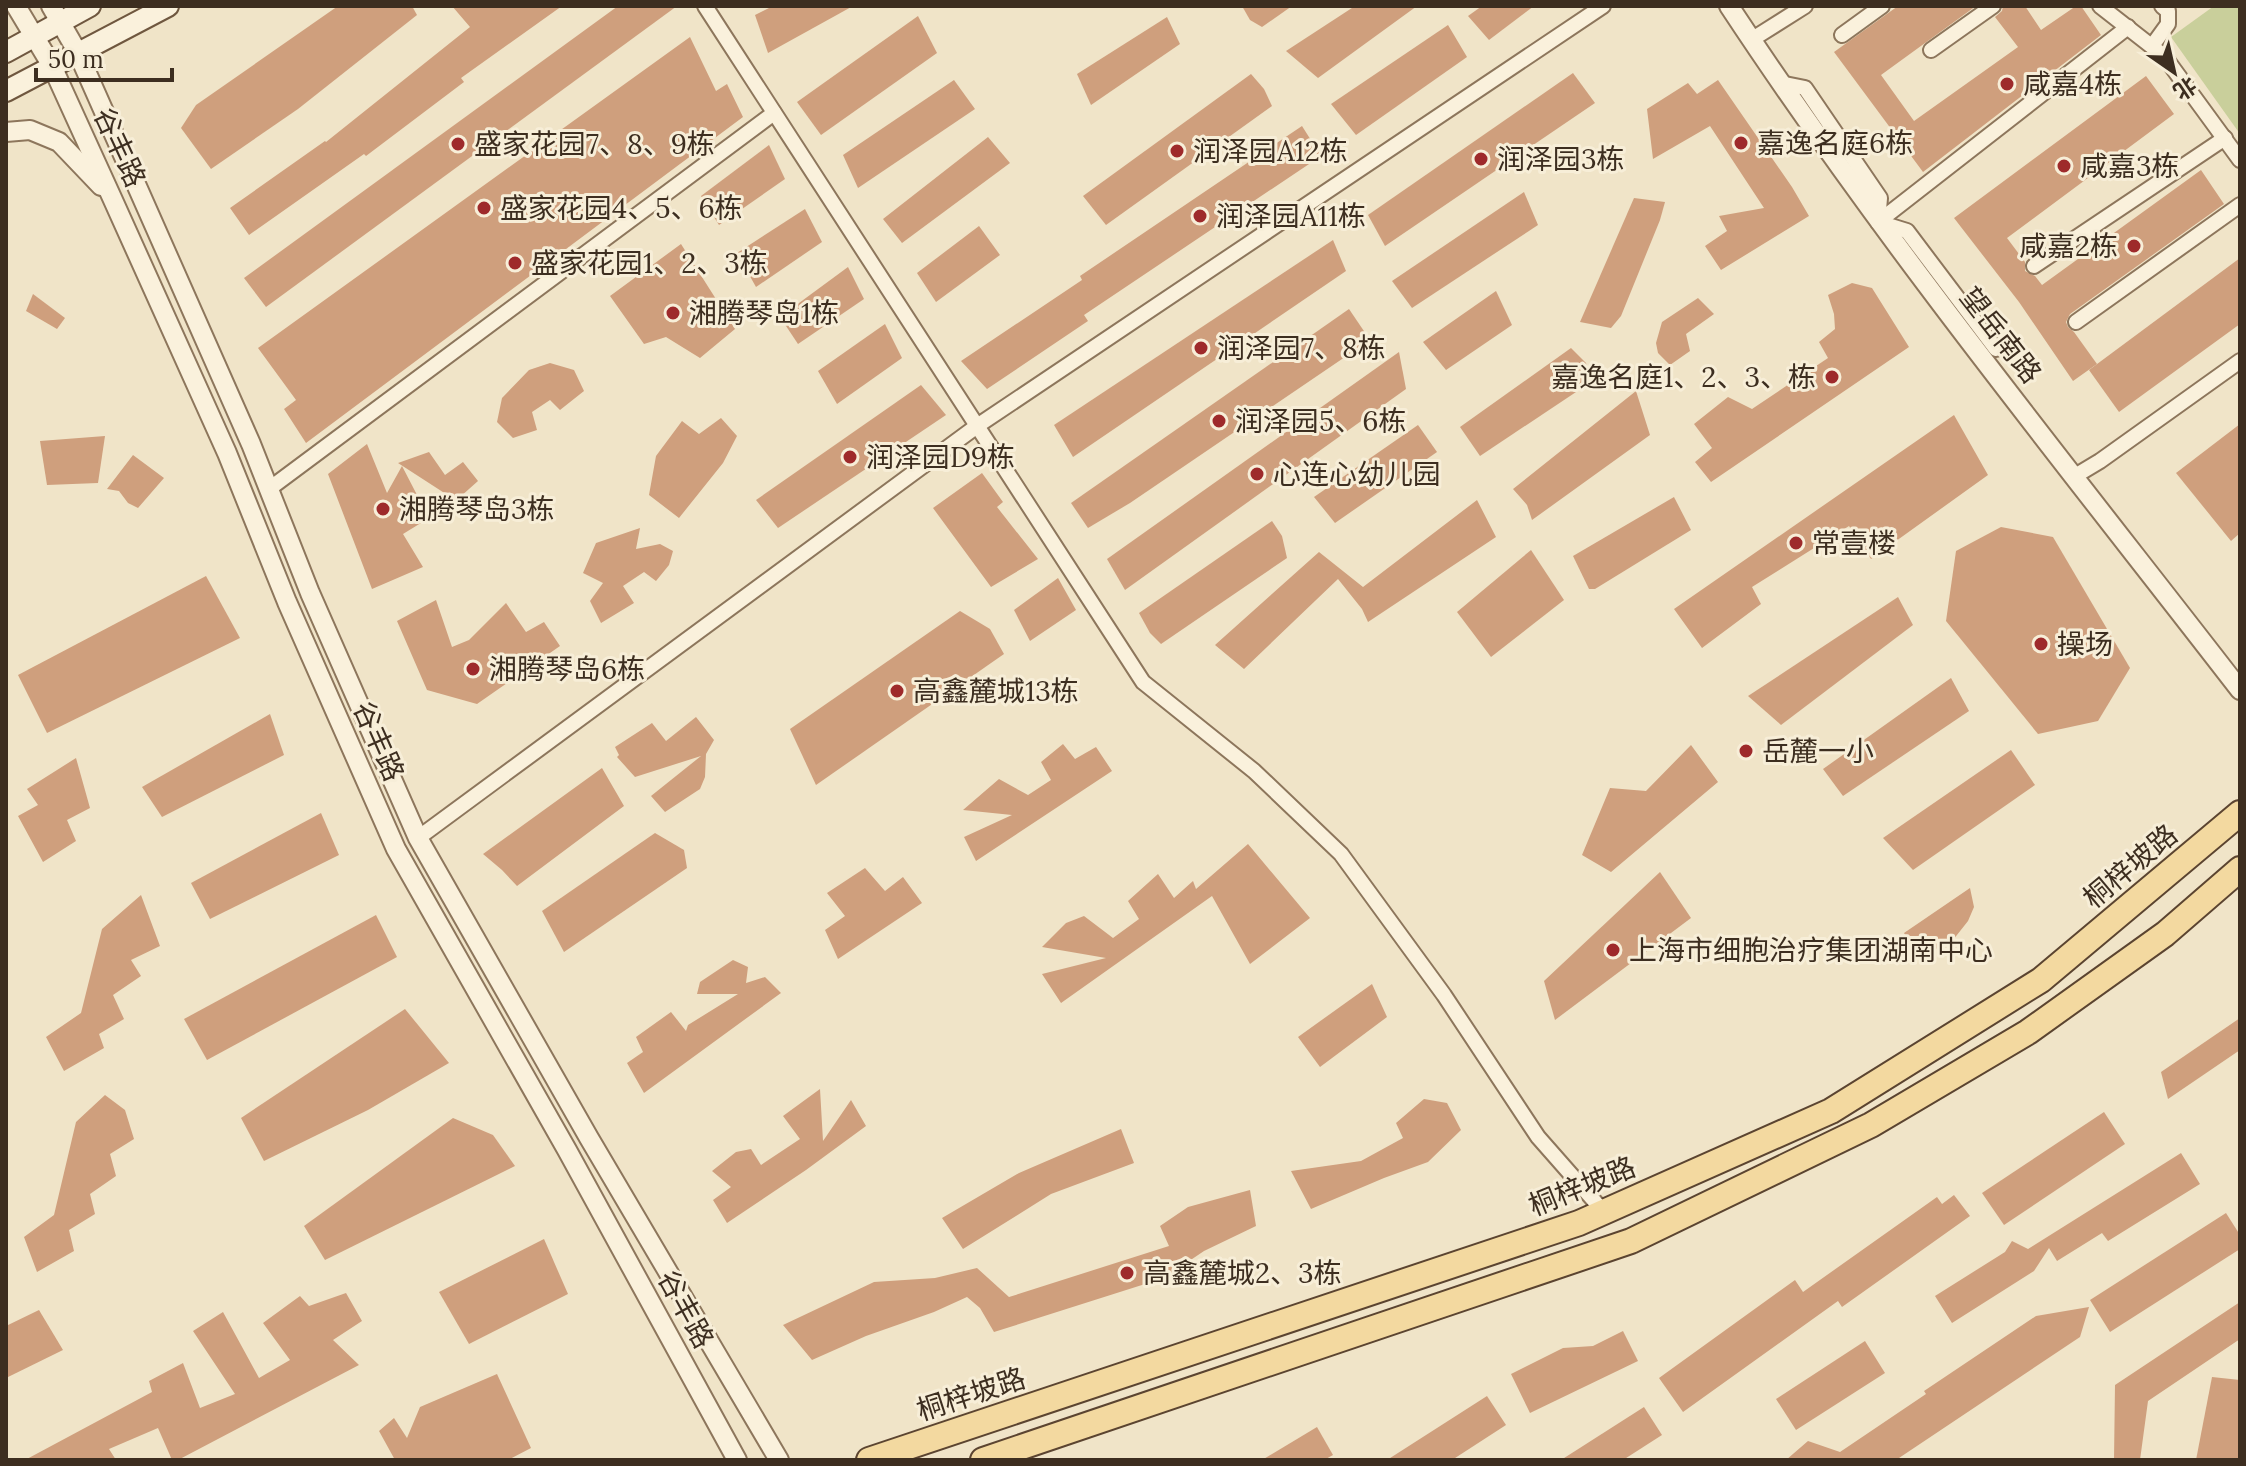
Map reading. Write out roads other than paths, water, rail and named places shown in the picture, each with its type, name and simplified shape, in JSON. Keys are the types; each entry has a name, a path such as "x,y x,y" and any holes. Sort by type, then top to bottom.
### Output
{"main road":[{"path":"6,52 35,37 56,14 90,6"},
{"path":"6,91 168,6"},
{"name":"桐梓坡路","path":"869,1460 1579,1223 1831,1111 2041,980 2240,813"},
{"path":"983,1460 1631,1241 1871,1125 2028,1032 2165,934 2240,869"}],"street":[{"path":"705,6 1143,682 1254,771 1341,854 1444,995 1538,1137 1604,1212"},
{"path":"418,838 977,426 1603,6"},
{"name":"望岳南路","path":"1729,6 1878,222 2240,690"},
{"path":"1751,40 1805,6"},
{"path":"1842,35 1882,6"},
{"path":"1931,50 1993,6"},
{"path":"2100,6 2164,56 2240,160"},
{"path":"2152,46 2168,24 2168,11 2162,6"},
{"name":"谷丰路","path":"20,12 52,66 227,453 287,602 396,849 567,1150 737,1460"},
{"name":"谷丰路","path":"56,14 78,53 418,838 589,1138 779,1460"},
{"path":"1878,222 2128,27"},
{"path":"269,489 774,113"},
{"path":"6,132 30,130 59,142 113,200"},
{"path":"2034,266 2225,138"},
{"path":"2076,322 2240,205"},
{"path":"1878,222 1907,231 1996,349"},
{"path":"2075,476 2240,361"}],"place":[{"name":"咸嘉4栋","path":"2007,84"},
{"name":"嘉逸名庭6栋","path":"1741,143"},
{"name":"盛家花园7、8、9栋","path":"458,144"},
{"name":"润泽园A12栋","path":"1177,151"},
{"name":"润泽园3栋","path":"1481,159"},
{"name":"咸嘉3栋","path":"2064,166"},
{"name":"盛家花园4、5、6栋","path":"484,208"},
{"name":"润泽园A11栋","path":"1200,216"},
{"name":"咸嘉2栋","path":"2134,246"},
{"name":"盛家花园1、2、3栋","path":"515,263"},
{"name":"湘腾琴岛1栋","path":"673,313"},
{"name":"润泽园7、8栋","path":"1201,348"},
{"name":"嘉逸名庭1、2、3、栋","path":"1832,377"},
{"name":"润泽园5、6栋","path":"1219,421"},
{"name":"润泽园D9栋","path":"850,457"},
{"name":"心连心幼儿园","path":"1257,474"},
{"name":"湘腾琴岛3栋","path":"383,509"},
{"name":"常壹楼","path":"1796,543"},
{"name":"操场","path":"2041,644"},
{"name":"湘腾琴岛6栋","path":"473,669"},
{"name":"高鑫麓城13栋","path":"897,691"},
{"name":"岳麓一小","path":"1746,751"},
{"name":"上海市细胞治疗集团湖南中心","path":"1613,950"},
{"name":"高鑫麓城2、3栋","path":"1127,1273"}]}
